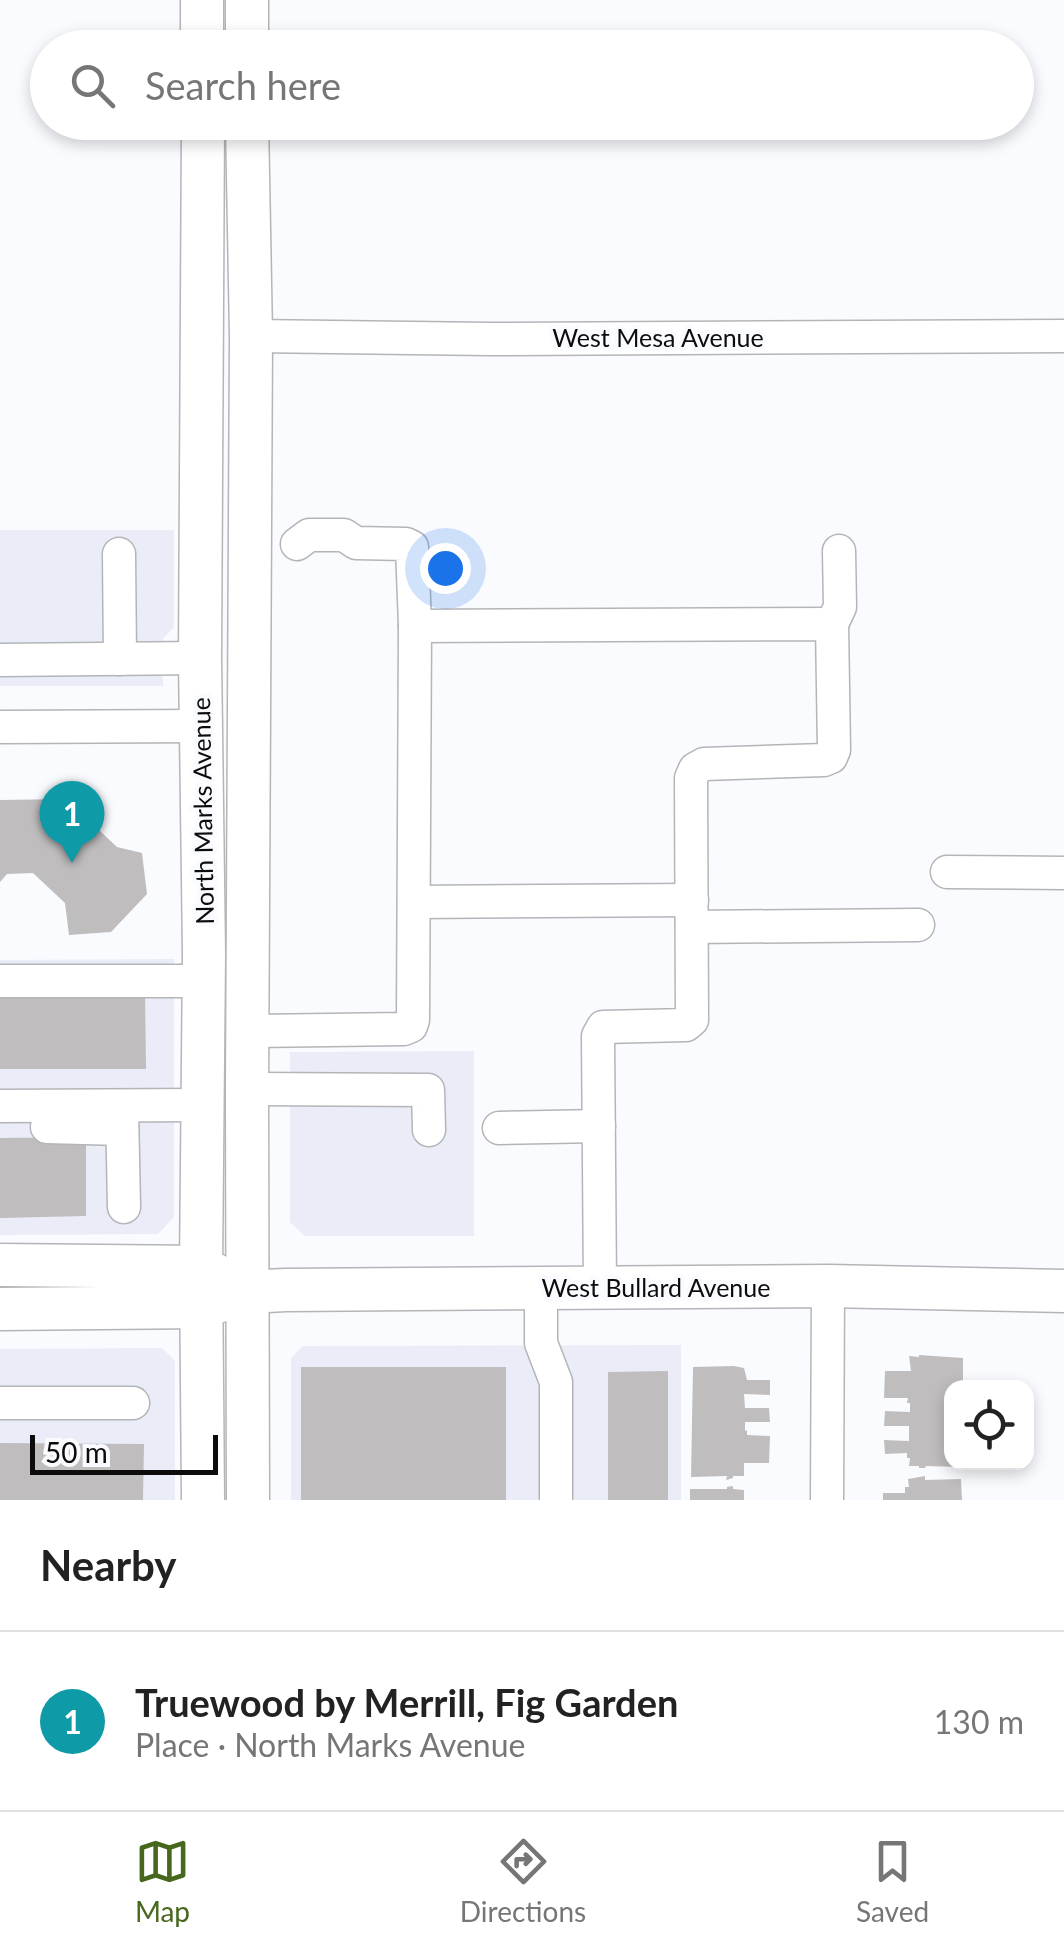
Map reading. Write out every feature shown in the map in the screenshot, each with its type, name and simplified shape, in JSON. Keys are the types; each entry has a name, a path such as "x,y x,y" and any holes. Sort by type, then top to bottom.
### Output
{"main road":[{"path":"202,0 202,30"},
{"path":"247,0 247,30"},
{"name":"North Marks Avenue","path":"203,140 203,1500"},
{"path":"225,140 225,290 234,325 251,336"},
{"name":"North Marks Avenue","path":"247,140 251,336 248,1500"},
{"path":"200,658 216,681 226,718 232,876 248,905"},
{"name":"West Bullard Avenue","path":"0,1265 247,1292 828,1286 1064,1291"},
{"name":"West Bullard Avenue","path":"0,1309 201,1287"}],"street":[{"name":"West Mesa Avenue","path":"251,336 1064,336"},
{"path":"248,1031 404,1030 410,1026 414,902 412,547 356,542 344,536 309,536 297,544 250,545"},
{"path":"600,1288 598,1036 603,1027 686,1025 692,1020 695,769 704,764 831,757 832,624 840,607 839,551"},
{"path":"119,554 120,659"},
{"path":"415,626 832,624"},
{"path":"0,660 200,658"},
{"path":"0,727 202,726"},
{"path":"947,872 1064,873"},
{"path":"414,902 918,925"},
{"path":"0,981 204,981"},
{"path":"247,1090 428,1090 429,1130"},
{"path":"13,1106 122,1118 204,1105"},
{"path":"122,1118 124,1207"},
{"path":"498,1128 600,1126"},
{"path":"827,1500 828,1286"},
{"path":"541,1288 541,1342 556,1382 556,1500"},
{"path":"0,1403 133,1403"}],"shaded area":[{"path":"0,530 174,530 174,627 163,639 163,686 0,686"},
{"path":"174,959 174,1217 158,1234 0,1235 0,960"},
{"path":"474,1051 474,1236 305,1236 290,1222 290,1052"},
{"path":"681,1345 681,1500 291,1500 291,1358 303,1346"},
{"path":"162,1348 175,1361 175,1500 0,1500 0,1349"}],"building":[{"path":"66,799 117,847 142,853 147,894 111,932 69,935 65,903 33,873 7,874 0,882 0,800"},
{"path":"145,991 146,1069 0,1069 0,992"},
{"path":"86,1137 86,1216 0,1218 0,1138"},
{"path":"909,1356 963,1358 963,1380 944,1380 944,1467 909,1466 907,1453 885,1454 884,1440 909,1441 909,1426 884,1426 885,1411 910,1412 910,1403 908,1398 884,1398 885,1371 911,1371"},
{"path":"301,1367 506,1367 506,1500 301,1500"},
{"path":"693,1367 744,1368 747,1380 770,1380 770,1395 744,1394 745,1408 769,1408 770,1422 745,1422 745,1431 747,1435 770,1436 769,1463 744,1463 744,1476 726,1480 727,1476 691,1477"},
{"path":"668,1371 668,1500 608,1500 608,1372"},
{"path":"0,1443 144,1444 143,1500 0,1500"},
{"path":"925,1476 925,1480 961,1479 962,1500 883,1500 883,1493 905,1493 908,1479"},
{"path":"733,1486 744,1490 744,1500 690,1500 690,1489"}],"place":[{"name":"Truewood by Merrill, Fig Garden","path":"72,863"}]}
